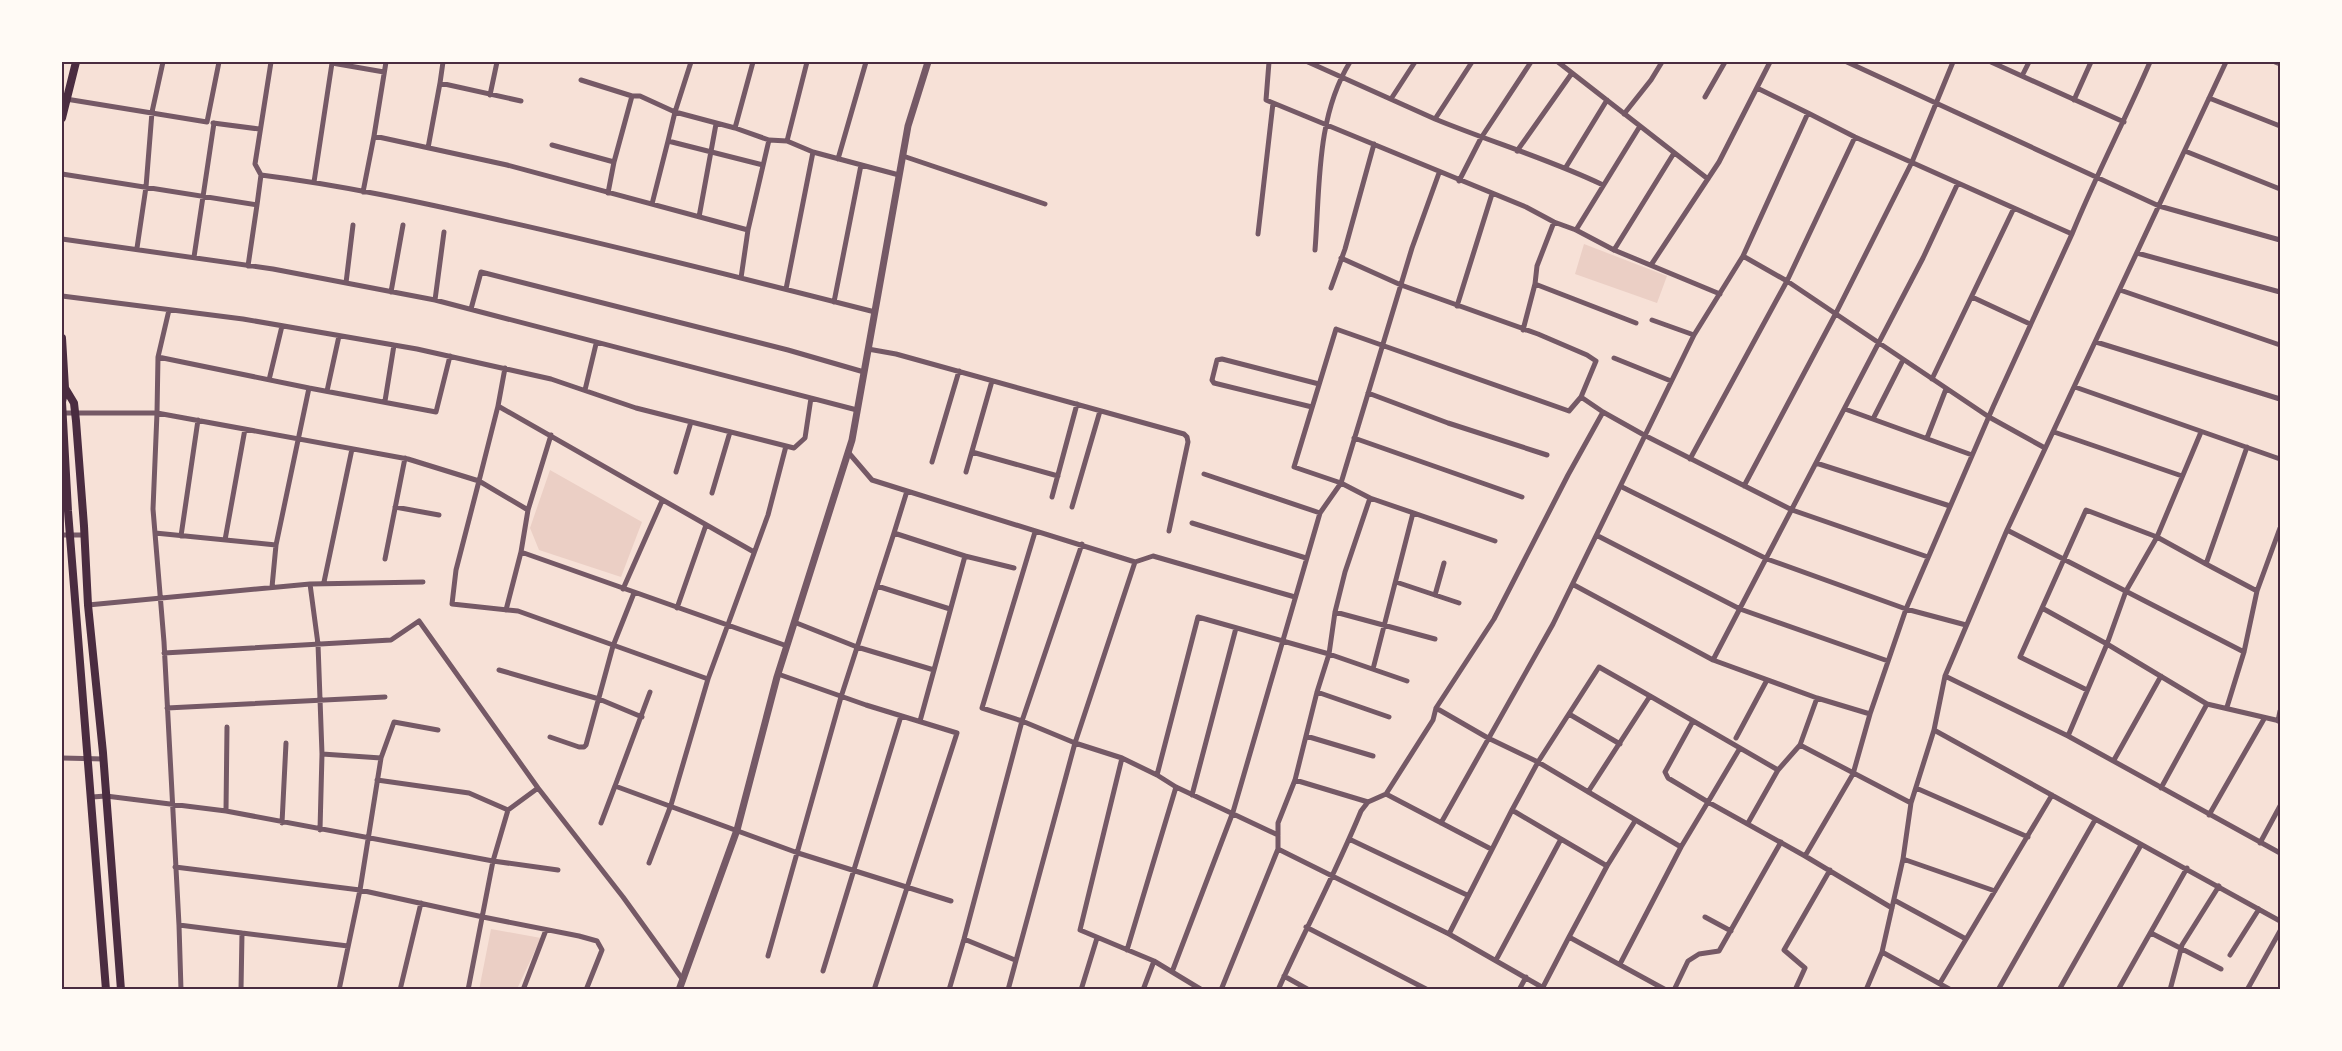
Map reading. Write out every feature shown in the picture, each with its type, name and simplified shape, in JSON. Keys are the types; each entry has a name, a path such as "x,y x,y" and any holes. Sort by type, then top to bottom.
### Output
{"main road":[{"path":"62,118 76,62"},
{"path":"62,338 65,388 63,413 65,508 71,536 106,990"},
{"path":"65,388 74,403 75,413 88,605 104,759 121,990"}],"street":[{"path":"137,248 146,187 152,112 163,62"},
{"path":"194,257 219,62"},
{"path":"248,266 261,175 255,164 271,62"},
{"path":"314,182 329,62 384,72"},
{"path":"363,192 386,62"},
{"path":"428,148 443,62"},
{"path":"490,95 497,62"},
{"path":"652,204 675,112 691,62"},
{"path":"735,128 753,62"},
{"path":"787,141 807,62"},
{"path":"838,159 866,62"},
{"path":"679,990 737,830 778,674 848,452 908,126 928,62"},
{"path":"1269,62 1266,100 1526,207 1614,250 1720,294"},
{"path":"1308,62 1435,119 1481,138 1566,167 1604,185"},
{"path":"1315,250 1324,124 1341,76 1350,62"},
{"path":"1391,99 1415,62"},
{"path":"1435,119 1472,62"},
{"path":"1459,181 1481,138 1531,62"},
{"path":"1558,62 1708,179"},
{"path":"1624,114 1662,62"},
{"path":"1705,97 1725,62"},
{"path":"1651,266 1719,162 1770,62"},
{"path":"1847,62 2159,206 2280,240"},
{"path":"1744,486 1836,313 1912,162 1953,62"},
{"path":"1991,62 2124,122"},
{"path":"2022,76 2029,62"},
{"path":"2074,100 2091,62"},
{"path":"1805,856 1854,774 1870,714 1906,609 2096,176 2124,122 2150,62"},
{"path":"1866,990 1882,951 1903,859 1911,803 1934,730 1945,676 2007,530 2226,62"},
{"path":"2275,62 2280,64"},
{"path":"1517,151 1572,73"},
{"path":"581,80 632,96 640,96 675,112 770,140 787,141 813,152 899,175"},
{"path":"440,83 521,101"},
{"path":"1757,88 1855,137 2072,234"},
{"path":"608,192 632,96"},
{"path":"2209,98 2280,126"},
{"path":"66,99 259,129"},
{"path":"1566,167 1607,100"},
{"path":"1258,234 1273,103"},
{"path":"1441,823 1574,585 1622,488 1644,435 1694,335 1743,255 1808,113"},
{"path":"699,217 716,124"},
{"path":"1576,230 1640,126"},
{"path":"374,136 507,165 748,230"},
{"path":"1690,459 1787,281 1855,137"},
{"path":"741,278 748,230 770,140"},
{"path":"668,141 763,165"},
{"path":"1331,288 1345,249 1374,144"},
{"path":"552,145 614,162"},
{"path":"2185,151 2280,189"},
{"path":"786,289 813,152"},
{"path":"1614,250 1674,153"},
{"path":"903,156 1044,204"},
{"path":"834,302 861,165"},
{"path":"1172,972 1233,812 1320,513 1341,483 1422,218 1439,173"},
{"path":"62,174 257,205"},
{"path":"261,175 314,182 615,246 875,312"},
{"path":"1713,660 1923,258 1958,183"},
{"path":"1457,306 1492,194"},
{"path":"1932,379 2014,208"},
{"path":"1523,330 1535,284 1537,266 1554,222"},
{"path":"346,283 353,225"},
{"path":"391,292 403,225"},
{"path":"435,300 444,232"},
{"path":"62,239 194,257 435,300 596,344 857,410"},
{"path":"2137,253 2280,292"},
{"path":"1743,255 1836,313 1989,417 2045,448"},
{"path":"1341,258 1401,285 1523,330 1587,355 1596,361 1581,397 1569,411 1336,329 1294,467 1341,483 1370,498 1495,541"},
{"path":"471,309 481,272 788,350 864,372"},
{"path":"1535,284 1636,323"},
{"path":"2120,290 2280,345"},
{"path":"62,296 282,326 450,356 551,379 636,408 794,448 805,438 811,398"},
{"path":"1972,297 2030,324"},
{"path":"169,310 158,357 153,509 164,653 181,990"},
{"path":"1652,320 1694,335"},
{"path":"269,380 282,326"},
{"path":"327,391 339,336"},
{"path":"2096,342 2280,399"},
{"path":"585,390 596,344"},
{"path":"385,401 394,345"},
{"path":"868,349 896,354 1184,434 1188,437 1169,531"},
{"path":"158,357 436,412 450,356"},
{"path":"1614,358 1671,381"},
{"path":"1312,407 1214,383 1212,380 1215,363 1222,359 1319,384"},
{"path":"1873,419 1903,360"},
{"path":"506,368 456,570 452,604 518,611 708,679"},
{"path":"932,462 959,371"},
{"path":"966,472 992,381"},
{"path":"2075,387 2280,459"},
{"path":"272,587 276,545 309,388"},
{"path":"1927,438 1946,389"},
{"path":"1368,393 1448,423 1547,455"},
{"path":"1581,397 1644,435 1792,510 1928,557"},
{"path":"1052,497 1077,404"},
{"path":"498,406 754,552"},
{"path":"1845,408 1972,455"},
{"path":"1072,507 1100,411"},
{"path":"1278,990 1306,927 1332,878 1361,811 1368,802 1386,794 1433,720 1436,708 1494,620 1603,412"},
{"path":"63,413 157,413 405,458 479,481 528,510"},
{"path":"181,536 198,420"},
{"path":"676,472 691,422"},
{"path":"225,540 245,429"},
{"path":"712,493 730,432"},
{"path":"2054,432 2182,476"},
{"path":"2068,736 2107,644 2126,591 2157,537 2201,432"},
{"path":"506,610 521,552 528,510 550,435"},
{"path":"1354,438 1522,498"},
{"path":"649,862 670,805 708,679 768,515 786,446"},
{"path":"2206,564 2247,447"},
{"path":"324,582 352,449"},
{"path":"848,452 872,480 1135,562 1152,556 1295,597"},
{"path":"972,452 1058,476"},
{"path":"385,559 405,458"},
{"path":"1816,463 1950,506"},
{"path":"1203,474 1320,513"},
{"path":"1622,488 1767,559 1906,609 1966,626"},
{"path":"768,956 841,697 907,491"},
{"path":"1221,990 1278,849 1278,823 1295,780 1329,654 1335,612 1370,498"},
{"path":"623,589 662,501"},
{"path":"395,507 439,515"},
{"path":"2087,690 2020,657 2086,510 2157,537 2257,591"},
{"path":"1373,669 1413,513"},
{"path":"1192,523 1306,558"},
{"path":"677,608 706,525"},
{"path":"2227,707 2244,652 2257,591 2280,528"},
{"path":"2007,530 2244,652"},
{"path":"1035,532 982,708 1122,758 1192,795 1233,812 1278,835"},
{"path":"155,533 276,545"},
{"path":"894,533 965,556 1014,568"},
{"path":"62,535 85,535"},
{"path":"1598,536 1740,609 1888,661"},
{"path":"949,990 1022,721 1082,544"},
{"path":"521,552 787,646"},
{"path":"920,721 965,556"},
{"path":"1008,990 1075,743 1135,562"},
{"path":"1435,595 1444,563"},
{"path":"88,605 324,582 423,582"},
{"path":"1396,582 1459,603"},
{"path":"310,584 318,644 322,753 321,830"},
{"path":"1574,585 1713,660 1817,698 1870,714"},
{"path":"877,586 950,609"},
{"path":"550,737 584,747 586,744 613,646 634,593"},
{"path":"2042,608 2161,675 2207,704 2279,721 2280,711"},
{"path":"1335,612 1435,639"},
{"path":"1157,775 1198,617 1329,654 1407,681"},
{"path":"164,653 391,640 419,621 538,788 623,897 683,980"},
{"path":"794,622 857,647 934,670"},
{"path":"1192,795 1236,628"},
{"path":"1449,934 1538,762 1599,667 1778,770"},
{"path":"500,670 599,699 642,717"},
{"path":"778,674 841,697 957,733 874,990"},
{"path":"2114,760 2161,675"},
{"path":"1945,676 2114,760 2280,854"},
{"path":"1736,738 1767,680"},
{"path":"601,823 650,692"},
{"path":"1317,692 1389,717"},
{"path":"1588,792 1650,696"},
{"path":"167,708 385,697"},
{"path":"1748,823 1778,770 1800,745 1817,698"},
{"path":"2161,788 2207,704"},
{"path":"1436,708 1488,738 1538,762 1681,847"},
{"path":"1569,714 1620,744"},
{"path":"823,970 901,716"},
{"path":"2209,815 2264,719"},
{"path":"1692,721 1665,772 1668,778 1892,908"},
{"path":"339,990 360,890 381,758 390,727 394,722 438,729"},
{"path":"226,812 227,727"},
{"path":"1934,730 2280,921"},
{"path":"1306,736 1373,756"},
{"path":"282,823 286,743"},
{"path":"1800,745 1911,803"},
{"path":"1620,964 1681,847 1740,748"},
{"path":"322,753 381,758"},
{"path":"62,758 104,759"},
{"path":"1122,758 1080,930 1154,961 1202,990"},
{"path":"377,780 469,794 508,810"},
{"path":"1295,780 1368,802"},
{"path":"615,786 798,853 951,901"},
{"path":"1127,950 1176,787"},
{"path":"468,990 493,861 508,810 538,788"},
{"path":"1916,788 2028,837"},
{"path":"1386,794 1491,849"},
{"path":"1940,983 2052,795"},
{"path":"92,797 106,796 226,812 493,861 558,870"},
{"path":"2260,843 2280,806"},
{"path":"1512,810 1607,866"},
{"path":"1998,990 2096,820"},
{"path":"1278,849 1332,878 1449,934 1545,988 1607,866 1635,821"},
{"path":"1349,839 1467,896"},
{"path":"1496,960 1561,839"},
{"path":"1674,990 1688,962 1699,954 1719,951 1781,842"},
{"path":"2059,990 2141,845"},
{"path":"1903,859 1995,891"},
{"path":"175,867 360,890 597,941 602,950 586,990"},
{"path":"2118,990 2187,868"},
{"path":"1795,990 1805,968 1784,950 1830,870"},
{"path":"2170,990 2181,948 2219,886"},
{"path":"1894,900 1966,939"},
{"path":"400,990 421,903"},
{"path":"2230,955 2259,909"},
{"path":"1705,917 1731,931"},
{"path":"179,925 348,946"},
{"path":"1306,927 1428,990"},
{"path":"523,990 546,930"},
{"path":"2247,990 2280,931"},
{"path":"242,933 242,990"},
{"path":"2151,933 2221,969"},
{"path":"1569,937 1666,990"},
{"path":"1081,990 1097,938"},
{"path":"964,939 1015,960"},
{"path":"1882,951 1951,990"},
{"path":"1143,990 1154,961"},
{"path":"1284,976 1309,990"},
{"path":"1519,990 1526,977"}],"shaded area":[{"path":"1584,244 1667,276 1657,303 1575,274"},
{"path":"550,470 642,522 621,577 539,550 530,528"},
{"path":"491,929 541,938 517,989 479,990"}]}
